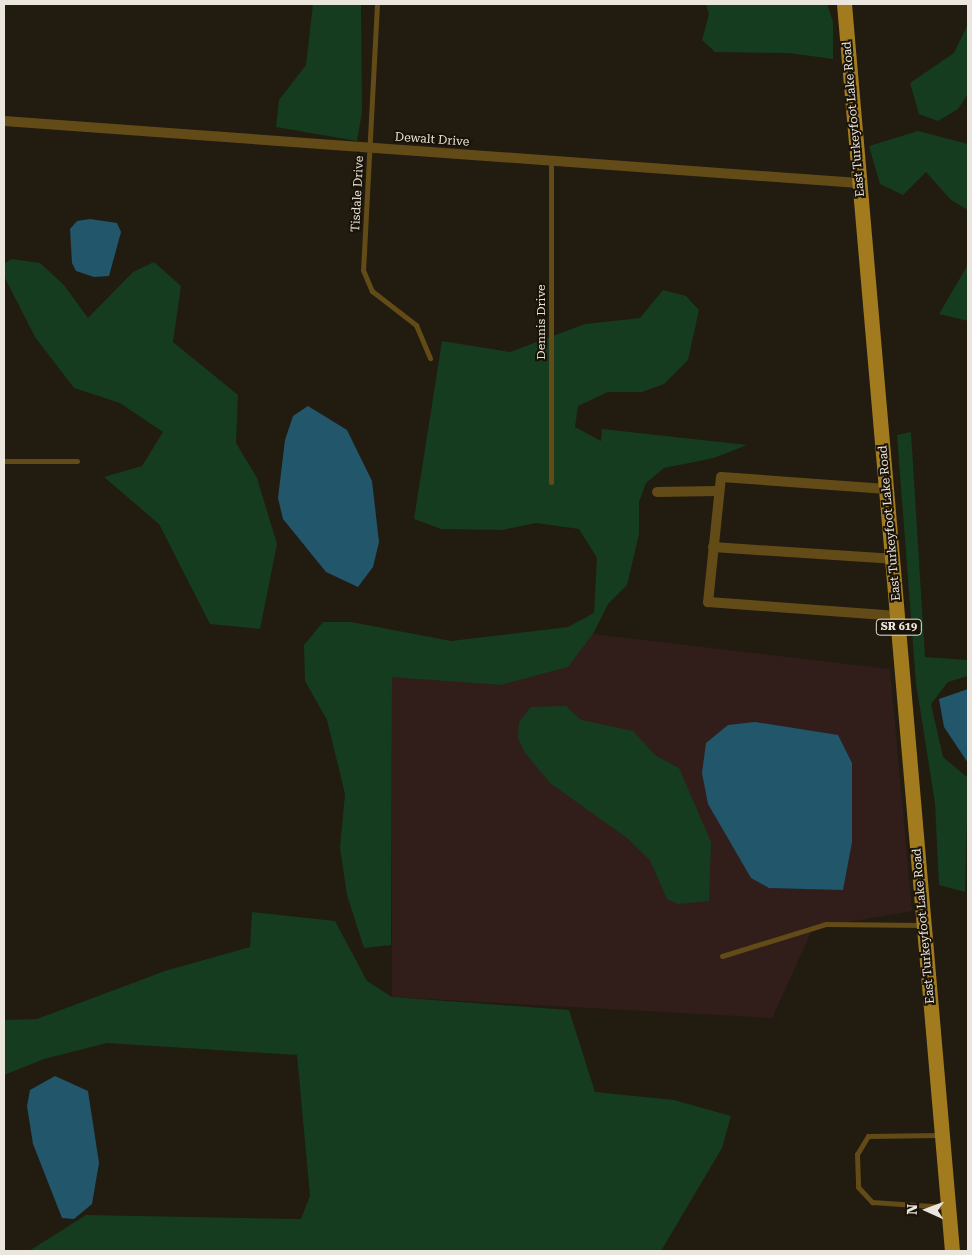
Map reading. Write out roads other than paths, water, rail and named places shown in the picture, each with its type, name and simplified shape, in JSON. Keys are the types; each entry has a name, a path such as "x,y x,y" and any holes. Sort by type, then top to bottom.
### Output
{"main road":[{"name":"East Turkeyfoot Lake Road","path":"844,4 952,1251"}],"street":[{"name":"Dewalt Drive","path":"4,121 859,184"},
{"path":"886,489 721,477 717,491 708,602 898,616"},
{"path":"656,492 717,491"},
{"path":"713,547 892,560"}],"lane":[{"name":"Tisdale Drive","path":"378,4 366,282 378,297 416,325 430,358"},
{"name":"Dennis Drive","path":"551,162 551,482"},
{"path":"4,461 77,461"},
{"path":"722,956 826,924 923,925"},
{"path":"942,1135 868,1136 857,1154 858,1187 872,1202 948,1208"}],"water":[{"path":"90,219 117,223 121,232 109,276 94,277 76,271 72,263 70,229 77,221"},
{"path":"308,406 347,430 372,481 379,542 373,567 358,587 326,572 283,519 278,498 285,440 293,416"},
{"path":"968,689 968,763 944,727 939,699"},
{"path":"755,722 838,735 852,763 852,842 843,890 769,888 751,878 708,804 702,773 706,743 728,725"},
{"path":"55,1076 88,1091 99,1163 92,1204 74,1219 62,1218 33,1144 27,1106 30,1090"}]}
